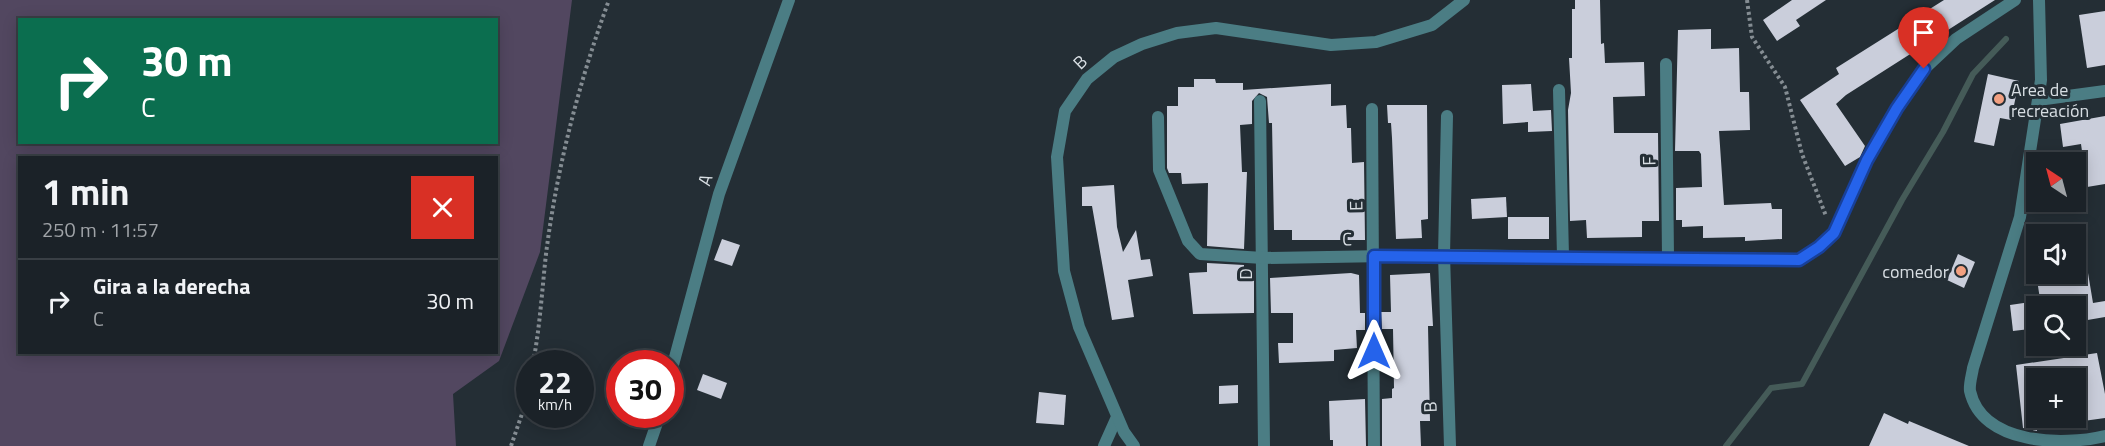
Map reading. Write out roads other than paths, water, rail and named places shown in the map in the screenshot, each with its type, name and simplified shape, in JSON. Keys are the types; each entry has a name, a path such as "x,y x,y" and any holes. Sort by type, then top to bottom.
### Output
{"street":[{"name":"A","path":"677,350 719,194 789,0"},
{"name":"B","path":"1134,446 1117,417 1079,327 1064,271 1057,157 1065,111 1087,79 1114,57 1142,44 1177,33 1216,28 1331,45 1376,42 1432,25 1464,0"},
{"name":"C","path":"1158,117 1159,170 1188,241 1200,254 1263,258 1444,255 1799,260 1819,247 1834,233 1867,160 1897,108 1924,69 1956,39 2015,0"},
{"path":"2039,0 2041,80 2020,218 1973,368 1970,390 1979,412 2002,434 2037,443 2090,442 2105,436"},
{"name":"F","path":"1666,64 1668,257"},
{"path":"1559,90 1563,256"},
{"path":"2038,100 2105,91"},
{"name":"D","path":"1260,101 1264,446"},
{"name":"E","path":"1372,109 1374,446"},
{"name":"B","path":"1447,116 1444,255 1450,446"},
{"path":"1104,446 1117,417"},
{"path":"649,446 655,428"}],"waterway":[{"path":"1726,446 1771,388 1802,384 1973,74 2006,39"}],"place":[{"name":"Area de recreación","path":"1999,99"},
{"name":"comedor","path":"1961,271"}]}
